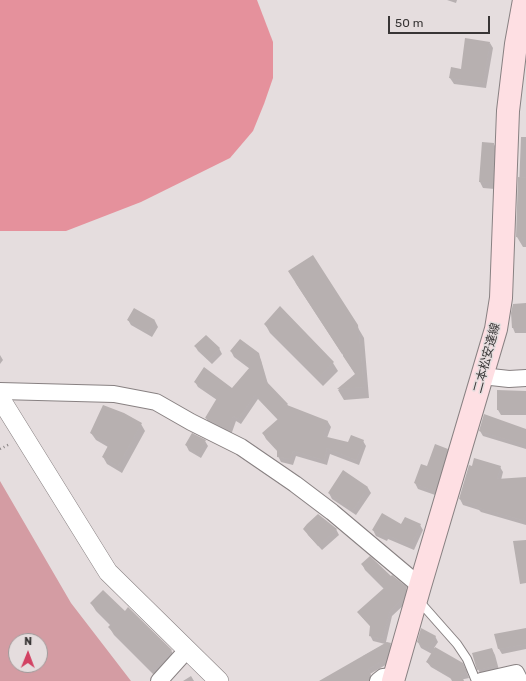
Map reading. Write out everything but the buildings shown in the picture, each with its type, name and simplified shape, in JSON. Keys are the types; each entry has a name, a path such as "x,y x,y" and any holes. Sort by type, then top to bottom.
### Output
{"main road":[{"name":"二本松安達線","path":"388,679 418,592 496,330 501,298 508,110 516,44 524,0"}],"street":[{"path":"482,376 509,379 526,378"},
{"path":"0,391 114,394 156,402 190,422 241,446 295,484 332,512 418,592"},
{"path":"0,398 108,572 219,681"},
{"path":"159,681 187,650"},
{"path":"481,681 516,673 520,681"}],"lane":[{"path":"418,592 467,659 476,681"}],"shaded area":[{"path":"0,0 257,0 273,42 273,78 253,131 230,158 141,202 66,231 0,231"},
{"path":"0,481 71,603 131,681 0,681"}]}
